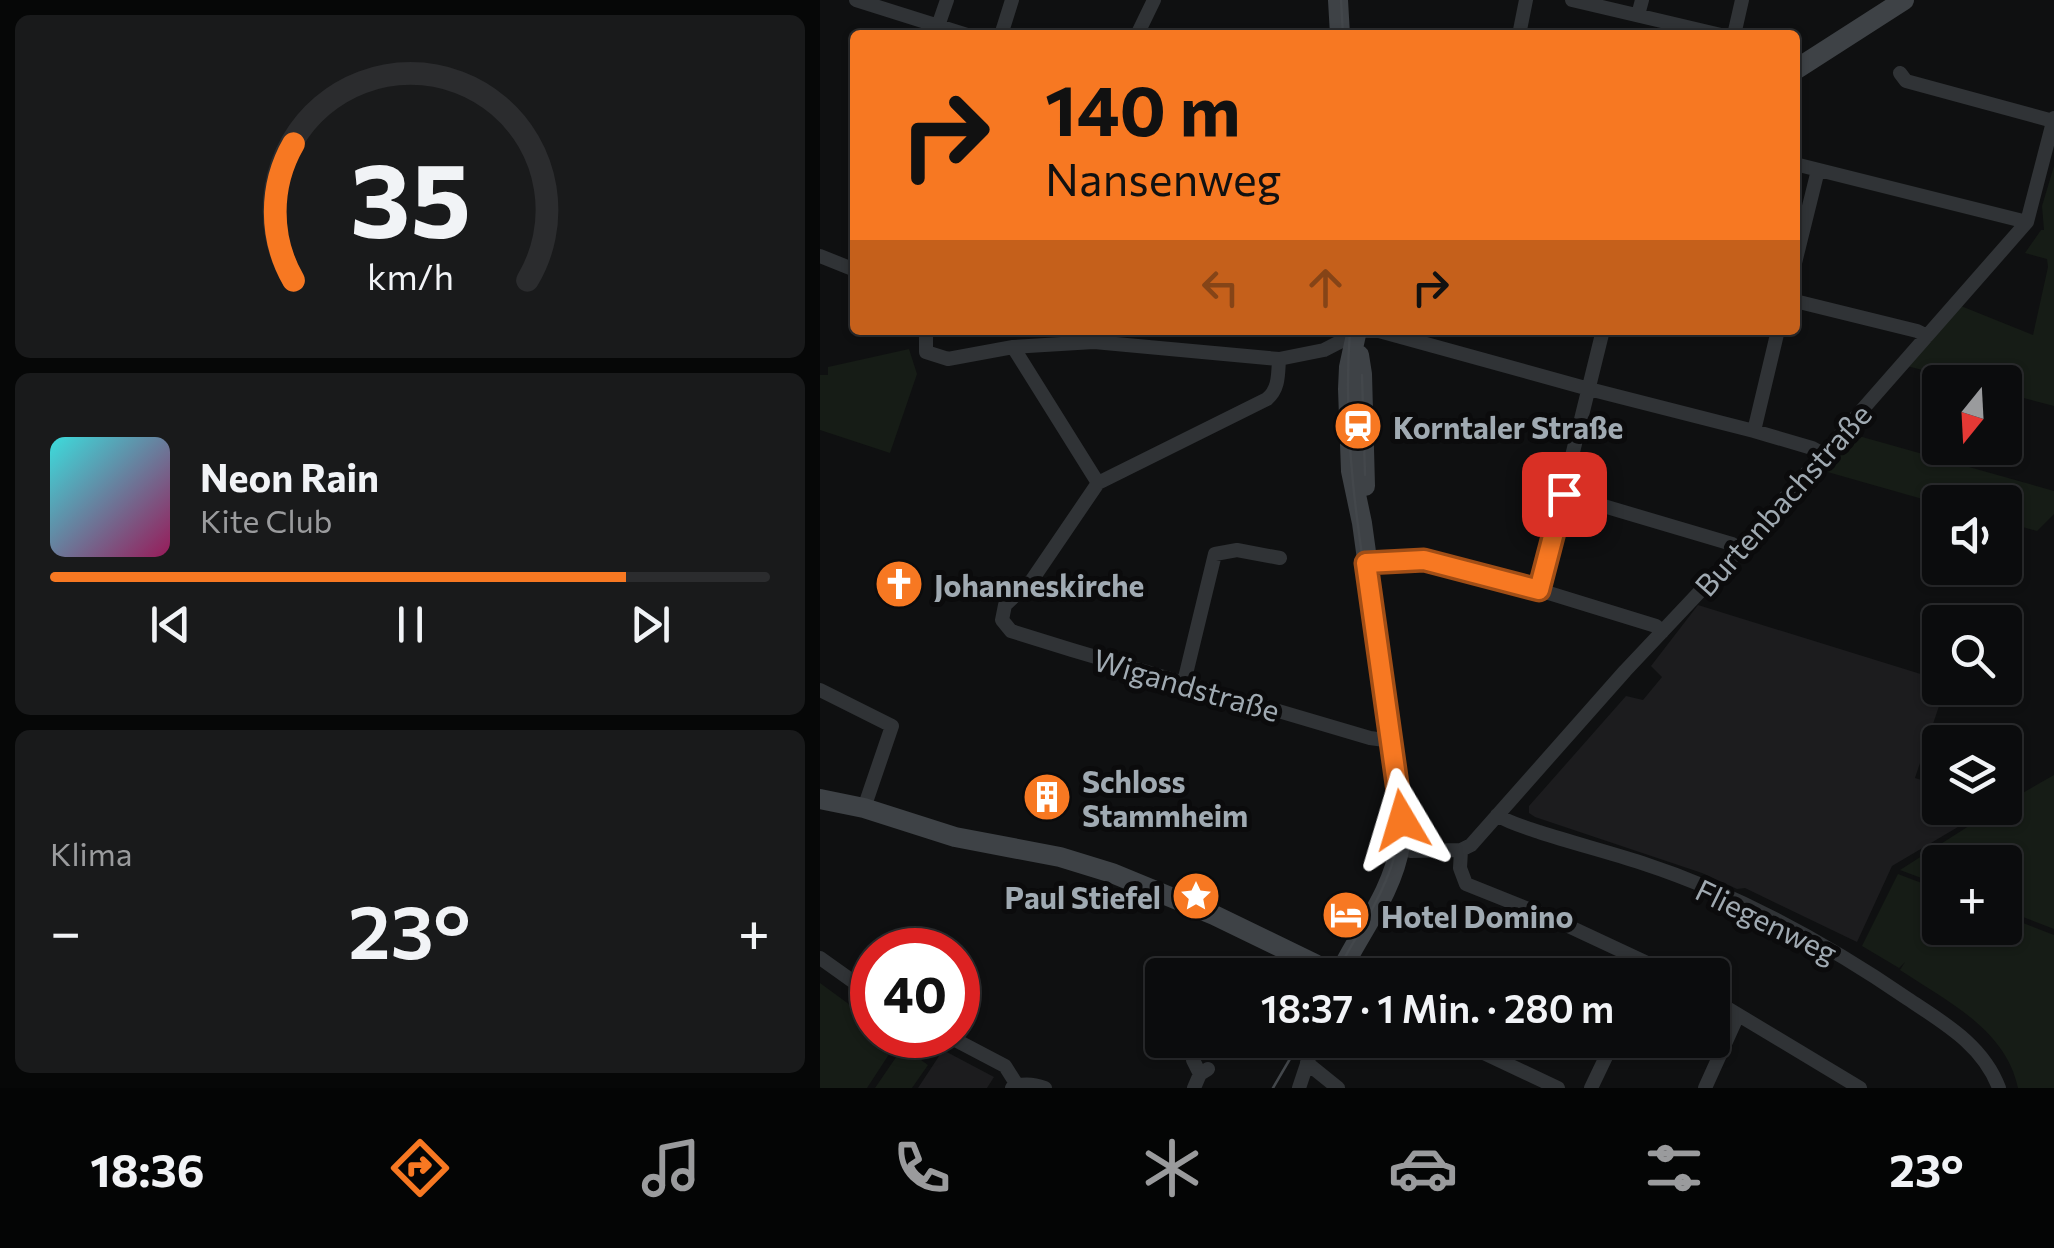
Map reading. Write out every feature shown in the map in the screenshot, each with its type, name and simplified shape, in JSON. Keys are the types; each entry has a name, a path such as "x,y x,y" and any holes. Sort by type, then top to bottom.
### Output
{"street":[{"path":"856,0 951,30"},
{"path":"938,26 947,0"},
{"path":"1003,30 1012,0"},
{"path":"1139,30 1154,0"},
{"path":"1338,0 1340,30"},
{"path":"1520,30 1526,0"},
{"path":"1572,0 1640,8 1706,30"},
{"path":"1735,30 1742,0"},
{"path":"1800,67 1904,0"},
{"path":"1900,72 1906,81 2054,120"},
{"name":"Burtenbachstraße","path":"1461,850 1471,844 1740,549 2027,222 2054,120"},
{"path":"1800,165 2027,222"},
{"path":"1800,243 1818,170"},
{"path":"820,256 850,268"},
{"path":"1800,301 1927,336"},
{"path":"926,335 926,352 948,359 1013,347 1094,342 1279,360 1324,350 1349,335"},
{"path":"1348,958 1390,879 1400,848 1402,820 1348,436 1349,367 1355,335"},
{"path":"1390,335 1754,431 1823,454"},
{"path":"1539,590 1602,335"},
{"path":"1754,431 1777,335"},
{"path":"1013,347 1098,482 1267,400 1277,387 1279,360"},
{"name":"Wigandstraße","path":"1098,482 1032,580 1005,605 1002,620 1011,630 1370,738 1392,741"},
{"path":"1564,494 1740,549"},
{"path":"1184,682 1215,554 1237,550 1280,558"},
{"path":"1366,563 1424,560 1539,590 1656,626 1662,632"},
{"path":"820,690 892,726 864,808"},
{"path":"820,799 864,808 954,837 1060,857 1112,872 1302,958"},
{"name":"Fliegenweg","path":"1497,815 1646,864 1783,922 1882,981 1949,1027 1983,1058 1999,1088"},
{"path":"1400,848 1461,850 1460,868 1466,884 1552,918 1627,958"},
{"path":"820,958 850,979"},
{"path":"1730,1010 1860,1088"},
{"path":"1705,1088 1738,1015"},
{"path":"980,1053 1006,1066 1015,1086 1033,1084 1044,1088"},
{"path":"1299,1088 1309,1058"},
{"path":"1494,1058 1558,1088"},
{"path":"1591,1088 1605,1058"},
{"path":"1307,1063 1338,1088"}],"shaded area":[{"path":"2054,166 2054,406 2022,398 2022,365 1922,365 1922,370 1907,366 1961,306 2033,335 2048,267 2047,259 2025,253 2044,230 2042,206"},
{"path":"909,349 917,374 890,453 820,430 820,375 828,375 828,367"},
{"path":"1848,433 1922,454 1922,465 1962,465 2054,491 2054,514 2037,531 2022,527 2022,485 1922,485 1922,499 1817,469"},
{"path":"1698,605 1922,674 1922,705 1939,705 1933,725 1922,725 1922,757 1915,778 1922,780 1922,825 1961,825 1892,866 1857,942 1745,888 1737,889 1702,873 1529,813 1529,806 1626,696 1643,700 1662,677 1651,666"},
{"path":"2054,775 2054,929 2022,917 2022,845 1939,845 1970,825 2022,825 2022,793"},
{"path":"1922,856 1922,878 1900,870"},
{"path":"1898,874 1922,883 1922,945 2022,945 2022,923 2054,935 2054,1088 2018,1088 2001,1049 1971,1018 1900,970 1905,962 1899,968 1862,946"},
{"path":"820,983 850,1005 850,1058 887,1058 867,1088 820,1088"},
{"path":"895,1058 918,1058 928,1065 912,1088 875,1088"},
{"path":"938,1058 958,1058 994,1077 987,1088 918,1088"}],"tram line":[{"path":"1341,0 1343,30"},
{"path":"1345,958 1387,878 1399,827 1395,762 1355,505 1349,418 1350,335"},
{"path":"1362,375 1365,475"},
{"path":"1273,1088 1290,1058"}],"place":[{"name":"Korntaler Straße","path":"1358,426"},
{"name":"Johanneskirche","path":"899,584"},
{"name":"Schloss Stammheim","path":"1047,797"},
{"name":"Paul Stiefel","path":"1196,896"},
{"name":"Hotel Domino","path":"1346,915"}],"route":[{"path":"1402,820 1366,563 1424,560 1539,590 1564,494"}]}
